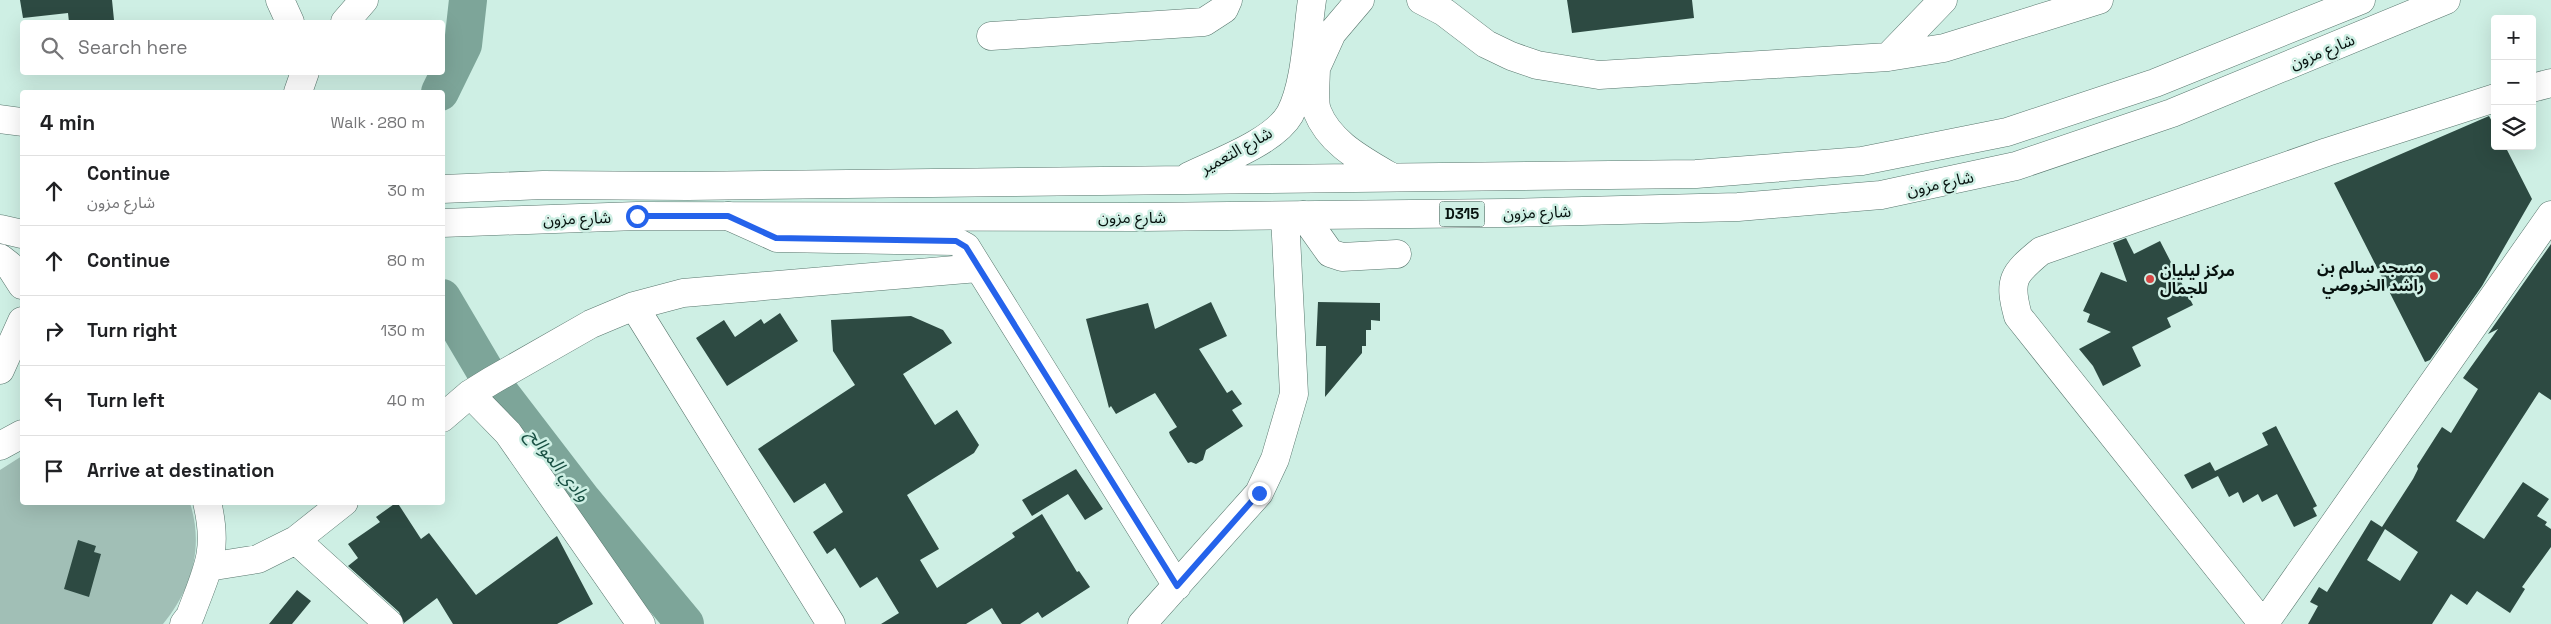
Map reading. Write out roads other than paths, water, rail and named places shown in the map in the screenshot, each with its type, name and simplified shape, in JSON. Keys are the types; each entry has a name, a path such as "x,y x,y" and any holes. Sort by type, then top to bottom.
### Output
{"street":[{"path":"280,0 289,20"},
{"path":"348,20 364,0"},
{"path":"991,36 1204,22 1224,9 1228,0"},
{"name":"شارع التعمير","path":"1313,0 1317,66 1316,109 1334,138 1355,155 1391,177"},
{"name":"شارع التعمير","path":"1183,180 1267,136 1290,114 1300,82 1313,0"},
{"path":"1317,66 1332,33 1360,0"},
{"path":"1888,57 1943,0"},
{"path":"1944,48 1944,23 1952,0"},
{"path":"1434,4 1486,44 1511,56 1537,65 1599,75 1888,57 1944,48 2099,0"},
{"name":"شارع مزون","path":"445,189 542,185 1696,174 1862,161 2007,132 2155,83 2361,0"},
{"name":"شارع مزون","path":"445,223 637,216 1294,216 1505,214 1738,207 1881,195 2016,166 2172,113 2446,0"},
{"path":"299,90 304,75"},
{"path":"2536,87 2551,83"},
{"path":"2491,99 2328,152 2041,251 2018,270 2012,294 2018,316 2263,624 2551,215"},
{"path":"0,119 20,122"},
{"path":"728,216 776,238 956,241 966,247 1177,586"},
{"path":"1294,216 1330,253 1342,257 1397,254"},
{"path":"1142,624 1259,493 1275,459 1294,394 1294,216"},
{"path":"0,228 20,233"},
{"path":"0,258 9,265 20,282"},
{"path":"445,415 470,394 591,324 634,306 683,293 978,268"},
{"path":"634,306 831,624"},
{"path":"0,370 20,325"},
{"path":"470,394 508,432 641,624"},
{"path":"0,446 20,435"},
{"path":"184,624 190,616 213,547 208,505"},
{"path":"208,566 258,559 296,540 340,505"},
{"path":"296,540 389,624"}],"waterway":[{"name":"وادي الموالح","path":"441,90 463,45 468,0"},
{"name":"وادي الموالح","path":"445,303 491,381 583,501 685,624"}],"place":[{"name":"مسجد سالم بن راشد الخروصي","path":"2434,276"},
{"name":"مركز ليليان للجمال","path":"2150,279"}]}
